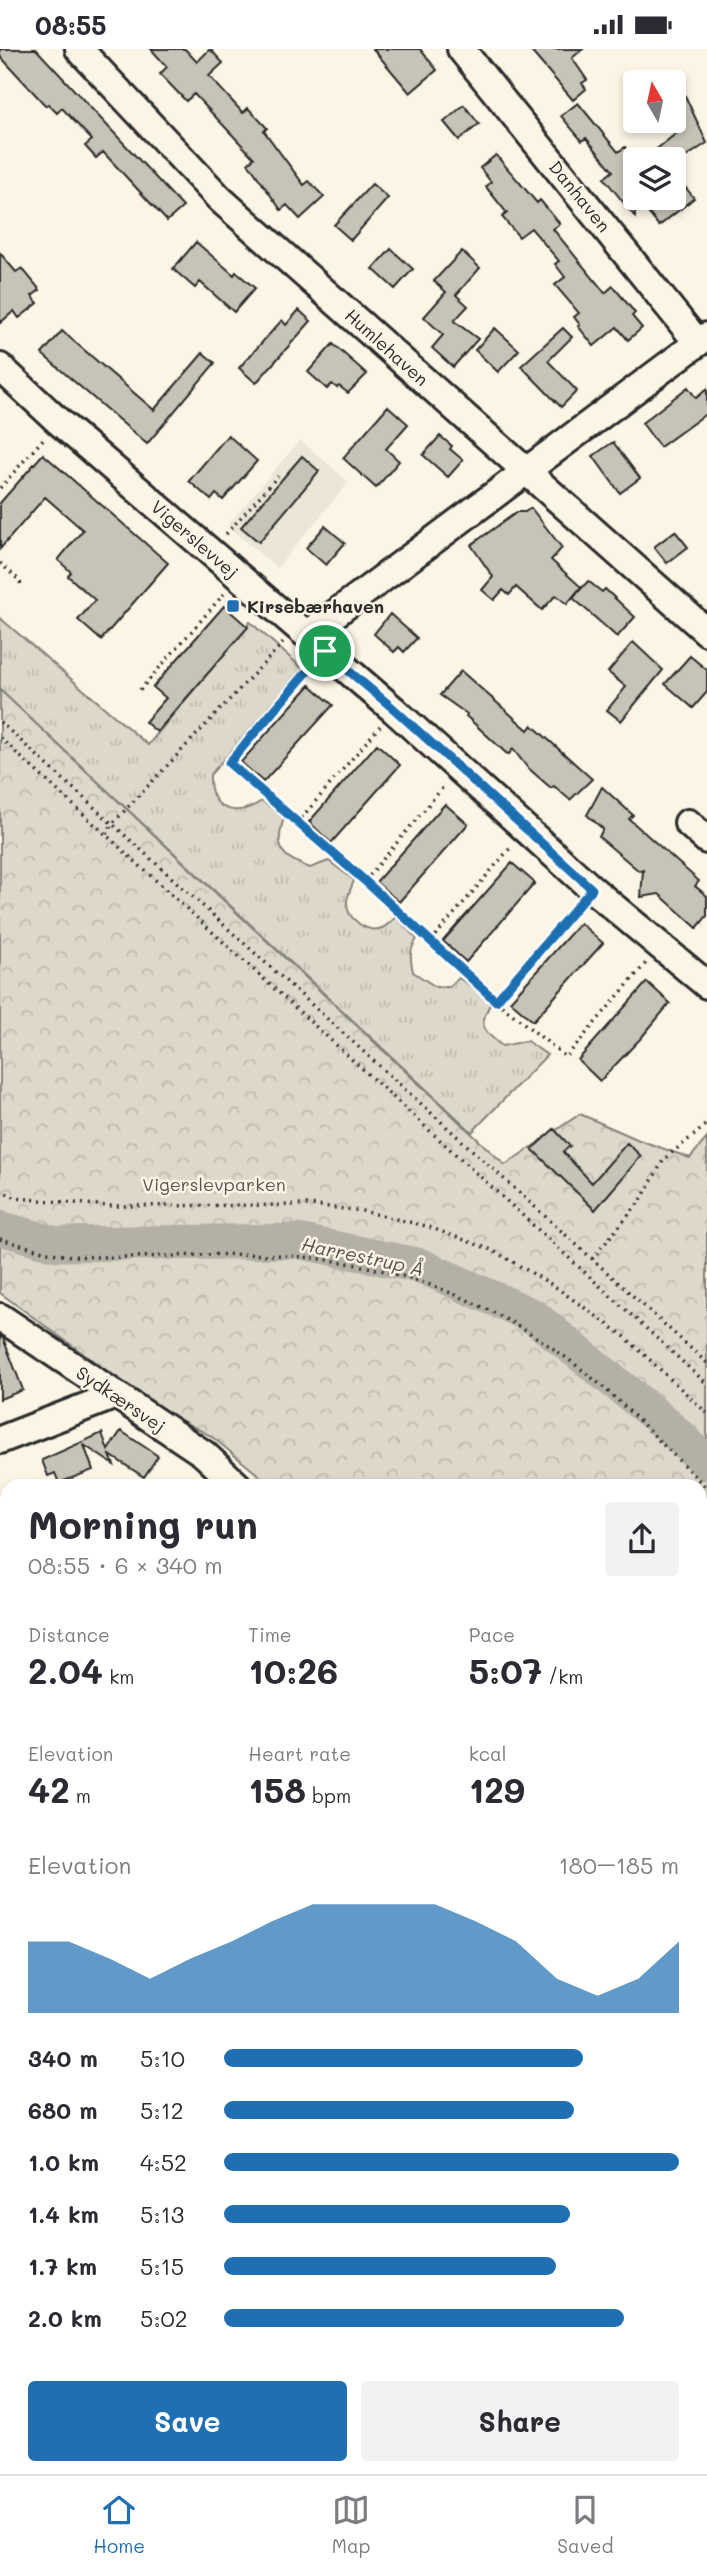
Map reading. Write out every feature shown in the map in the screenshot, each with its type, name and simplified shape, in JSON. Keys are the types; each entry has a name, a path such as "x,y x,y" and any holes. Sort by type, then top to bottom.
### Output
{"street":[{"name":"Humlehaven","path":"79,49 220,199 707,632"},
{"name":"Danhaven","path":"461,49 702,339"},
{"path":"311,637 702,339"},
{"name":"Vigerslevvej","path":"0,367 58,421 394,709 592,889 660,946 704,977"},
{"name":"Sydkærsvej","path":"0,1317 204,1454 231,1479"},
{"path":"0,1440 116,1395"}],"path":[{"path":"0,488 58,421"},
{"path":"210,552 278,476"},
{"path":"0,563 20,581 21,587"},
{"path":"140,689 239,577"},
{"path":"311,637 229,763 365,881 496,1001 566,1057 660,946"},
{"path":"106,834 113,823 311,637"},
{"path":"297,823 394,709"},
{"path":"0,722 707,1363"},
{"path":"0,738 707,1384"},
{"path":"365,881 458,769"},
{"path":"430,941 526,829"},
{"path":"496,1001 592,889"},
{"path":"592,1259 641,1200 664,1159 707,1123"},
{"path":"0,1190 16,1198 109,1206 311,1205 362,1211 426,1226 492,1250 554,1286 624,1336 707,1413"},
{"path":"0,1239 71,1256 273,1255 328,1259 370,1267 417,1281 485,1307 569,1360 598,1383 697,1479"}],"shaded area":[{"path":"300,440 349,482 277,568 227,526"}],"green space":[{"path":"0,618 148,745 250,622 303,669 210,775 214,796 225,808 233,810 262,801 284,817 280,844 286,855 310,868 329,861 354,880 347,902 350,914 358,923 376,929 386,926 396,917 417,939 411,954 413,972 436,987 449,987 459,978 492,1001 483,1021 486,1031 495,1040 502,1046 527,1041 547,1055 472,1132 0,690"},
{"name":"Vigerslevparken","path":"0,690 505,1165 580,1114 639,1140 690,1158 707,1138 707,1479 263,1479 211,1436 158,1408 0,1293"}],"building":[{"path":"0,49 36,49 183,207 167,221 103,152 96,158 85,146 92,140 62,108 57,113 48,104 46,106 0,56"},
{"path":"151,49 185,49 197,62 210,49 223,63 209,76 243,113 248,108 267,128 264,131 304,185 309,181 324,197 300,219 287,205 281,210 248,163 254,158 194,94 186,101 160,74 167,67"},
{"path":"373,49 420,49 437,70 410,93"},
{"path":"529,49 583,49 572,58 587,80 582,83 586,89 573,100"},
{"path":"686,98 707,143 686,157 686,147 659,147 677,133 686,133"},
{"path":"578,103 618,152 623,148 623,202 604,178 613,171 586,138 582,141 561,116"},
{"path":"464,105 479,124 459,140 444,122"},
{"path":"496,155 537,203 540,200 560,224 553,229 605,293 613,286 635,313 632,316 642,328 628,340 617,327 594,346 578,326 580,325 574,317 579,313 555,285 565,277 555,264 559,261 531,228 519,237 502,217 507,213 486,187 491,182 480,168"},
{"path":"372,184 388,198 351,240 334,225"},
{"path":"686,188 694,198 686,204"},
{"path":"646,210 679,210 659,226"},
{"path":"196,242 234,275 236,272 255,288 234,312 200,282 195,288 173,269"},
{"path":"391,249 413,269 395,289 373,269"},
{"path":"462,251 480,268 456,295 468,306 454,321 478,339 453,367 432,348 443,335 424,317 446,292 434,281"},
{"path":"0,253 16,272 22,268 40,290 32,296 38,303 19,318 14,311 0,323"},
{"path":"299,310 311,321 256,383 239,368 282,320 286,325"},
{"path":"495,328 519,350 498,372 475,350"},
{"path":"563,328 572,337 548,361 577,391 561,407 521,366"},
{"path":"62,331 154,410 203,353 215,363 147,444 42,354"},
{"path":"333,344 367,374 348,393 332,384 327,389 308,372"},
{"path":"688,387 696,398 707,389 707,413 660,447 642,423"},
{"path":"388,406 408,424 386,449 399,461 376,488 343,458"},
{"path":"228,435 257,461 223,500 216,494 211,500 189,481"},
{"path":"440,436 463,460 448,477 423,455"},
{"path":"613,442 640,478 620,493 593,456"},
{"path":"43,454 168,563 101,640 78,620 95,600 68,576 71,572 58,560 83,530 45,497 0,549 0,503"},
{"path":"302,456 319,471 259,542 241,527"},
{"path":"531,508 562,548 551,560 581,587 567,604 556,595 542,610 516,587 509,595 503,590 494,600 482,590 493,577 471,545 517,512 525,512"},
{"path":"325,526 345,543 326,565 306,548"},
{"path":"675,531 688,547 667,563 654,547"},
{"path":"588,581 602,592 605,589 635,617 617,637 573,598"},
{"path":"224,606 248,627 157,732 145,722 166,698 153,687"},
{"path":"390,614 417,638 404,652 399,647 394,652 374,634"},
{"path":"633,642 663,670 621,721 607,710 626,687 608,672"},
{"path":"690,656 707,670 707,692 693,708 665,684"},
{"path":"461,671 528,730 532,725 592,779 570,800 527,767 513,749 509,754 506,753 466,716 467,714 440,695"},
{"path":"310,685 333,705 263,782 241,762"},
{"path":"377,744 400,765 331,843 309,822"},
{"path":"602,787 633,815 629,819 699,881 695,886 707,896 707,916 697,928 659,894 641,897 643,870 639,871 599,837 603,829 587,815"},
{"path":"445,804 468,824 399,902 376,882"},
{"path":"512,863 535,883 466,962 443,941"},
{"path":"580,923 603,943 533,1021 510,1001"},
{"path":"647,982 670,1003 600,1081 578,1060"},
{"path":"554,1129 570,1146 563,1152 592,1183 627,1143 641,1156 595,1210 532,1149"},
{"path":"0,1336 23,1390 0,1399"},
{"path":"121,1431 158,1456 144,1477 110,1455 114,1465 84,1445 93,1470 69,1479 57,1479 55,1473 48,1476 42,1460 102,1433 108,1450"}],"waterway":[{"name":"Harrestrup Å","path":"0,1228 57,1244 297,1241 421,1266 533,1316 665,1423 707,1463"}],"place":[{"name":"Kirsebærhaven","path":"233,606"}],"route":[{"path":"325,651 394,709 592,889 496,1001 365,881 229,763 325,651"}]}
